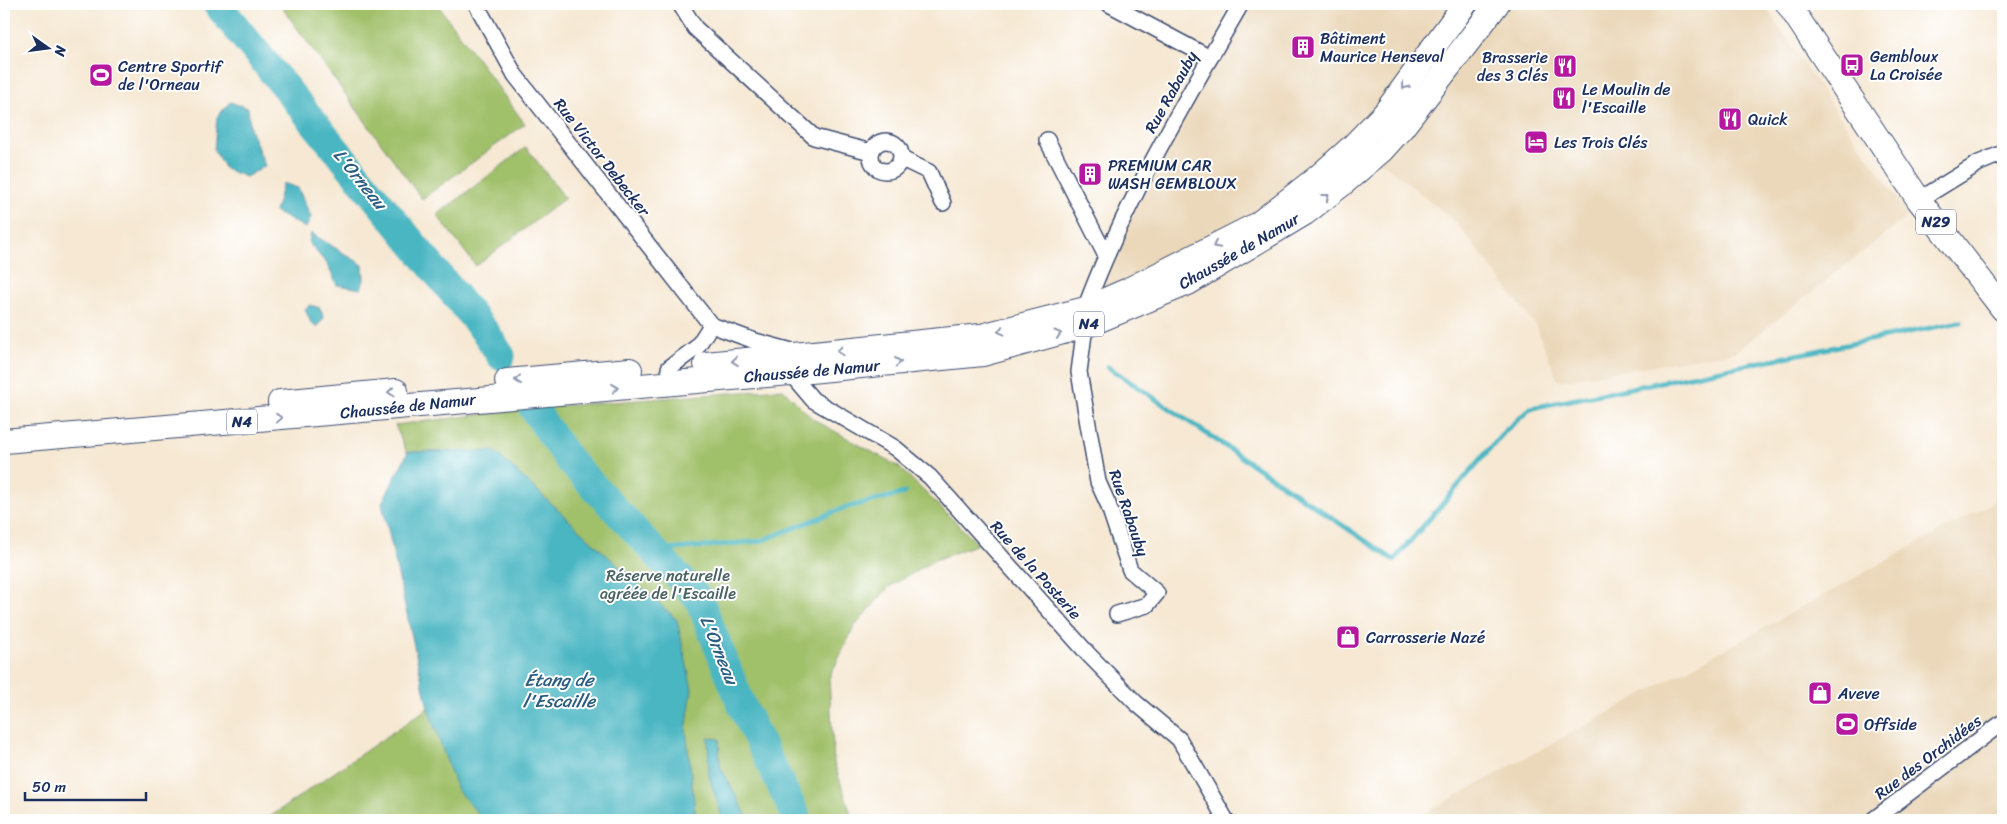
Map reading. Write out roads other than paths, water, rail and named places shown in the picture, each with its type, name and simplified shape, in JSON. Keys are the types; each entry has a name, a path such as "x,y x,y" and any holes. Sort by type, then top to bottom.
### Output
{"main road":[{"name":"Chaussée de Namur","path":"1085,317 1126,291 1258,224 1318,177 1352,147 1385,113 1465,4"},
{"name":"Chaussée de Namur","path":"4,441 481,399 566,383 669,368 796,364 983,354 1085,317 1188,283 1305,213 1382,150 1401,129 1497,4"},
{"name":"N29","path":"1777,4 1872,132"},
{"name":"N29","path":"1788,4 1919,200 2003,310"},
{"name":"Chaussée de Namur","path":"4,428 457,386 566,383 796,364"}],"street":[{"name":"Rue Victor Debecker","path":"476,4 515,75 711,325"},
{"path":"680,4 695,28 814,137 871,152"},
{"path":"1109,4 1210,58"},
{"name":"Rue Rabauby","path":"1117,614 1147,605 1157,593 1130,570 1108,504 1098,482 1079,372 1085,317 1105,254 1144,175 1241,4"},
{"path":"882,140 897,144 902,158 899,166 881,178 873,164 871,152 882,140"},
{"path":"1047,140 1105,254"},
{"path":"1919,200 1979,164 2003,153"},
{"path":"902,158 929,172 943,203"},
{"path":"669,368 697,347 711,325 755,341 796,364"},
{"name":"Rue de la Posterie","path":"796,364 814,400 896,448 930,477 1089,655 1136,703 1179,740 1226,820"},
{"name":"Rue des Orchidées","path":"1873,820 2003,722"}],"water":[{"path":"230,102 248,108 250,128 265,166 246,177 225,169 214,150 217,117"},
{"path":"283,183 298,188 311,217 306,228 275,212"},
{"path":"311,233 363,265 364,280 361,289 337,285 327,264 309,243"},
{"path":"310,305 320,308 324,318 317,327 311,323 305,309"},
{"name":"Étang de l'Escaille","path":"494,451 677,620 692,689 686,730 696,820 484,820 457,790 428,708 382,503 408,452"},
{"path":"708,737 719,739 720,766 749,820 723,820 709,776"}],"waterway":[{"name":"L'Orneau","path":"217,4 486,333 501,356"},
{"path":"1108,367 1394,560 1506,430 1531,408 1960,322"},
{"name":"L'Orneau","path":"533,408 569,460 699,599 742,706 798,820"},
{"path":"655,551 761,541 844,508 905,493"}],"place":[{"name":"Bâtiment Maurice Henseval","path":"1303,47"},
{"name":"Gembloux La Croisée","path":"1852,65"},
{"name":"Brasserie des 3 Clés","path":"1565,66"},
{"name":"Centre Sportif de l'Orneau","path":"101,75"},
{"name":"Le Moulin de l'Escaille","path":"1564,98"},
{"name":"Quick","path":"1730,119"},
{"name":"Les Trois Clés","path":"1536,142"},
{"name":"PREMIUM CAR WASH GEMBLOUX","path":"1090,174"},
{"name":"Carrosserie Nazé","path":"1348,637"},
{"name":"Aveve","path":"1820,693"},
{"name":"Offside","path":"1847,724"}],"park label":[{"name":"Réserve naturelle agréée de l'Escaille","path":"668,584"}]}
